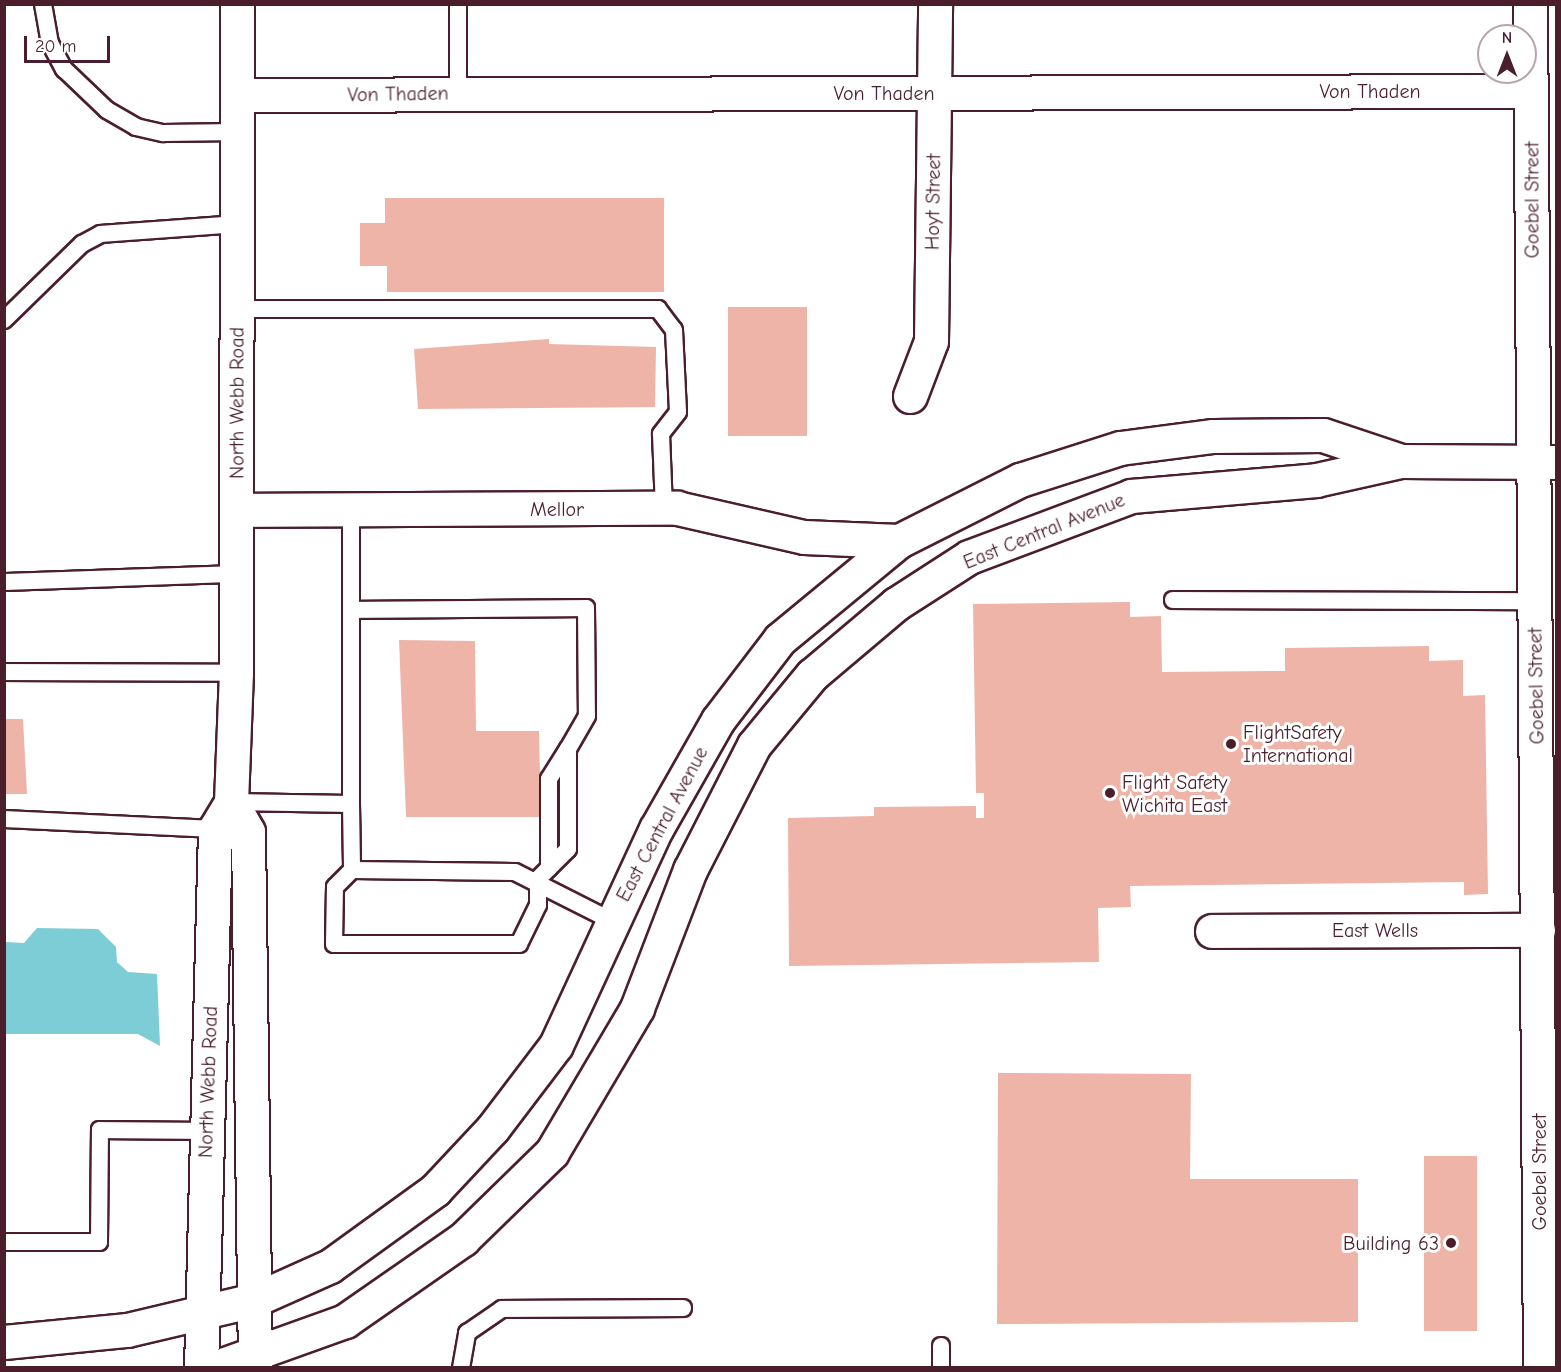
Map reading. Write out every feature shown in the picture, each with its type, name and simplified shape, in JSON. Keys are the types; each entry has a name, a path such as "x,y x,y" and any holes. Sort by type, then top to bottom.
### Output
{"main road":[{"name":"North Webb Road","path":"201,1368 206,1131 223,815 236,673 237,4"},
{"name":"Hoyt Street","path":"910,396 931,340 935,4"},
{"name":"Goebel Street","path":"1530,4 1531,91 1545,462 1535,601 1538,930 1548,1179 1540,1368"},
{"name":"Von Thaden","path":"237,95 1531,91"},
{"name":"East Central Avenue","path":"4,1342 127,1330 201,1315 254,1300 330,1266 435,1190 493,1128 556,1045 612,921 718,720 780,639 886,541 1020,480 1120,448 1213,436 1323,435 1401,461"},
{"name":"East Central Avenue","path":"214,1368 254,1362 345,1321 436,1261 503,1206 552,1152 637,1008 690,870 753,745 812,675 896,604 969,556 1131,496 1316,480 1401,461 1545,462"},
{"name":"Mellor","path":"236,510 664,508 804,537 886,541"},
{"name":"North Webb Road","path":"223,815 248,832 254,1362"},
{"name":"East Wells","path":"1212,931 1538,930"}],"lane":[{"path":"44,4 50,42 64,69 107,110 136,127 163,133 237,132"},
{"path":"458,4 458,93"},
{"path":"4,320 82,244 101,234 237,224"},
{"path":"237,309 658,309 674,330 678,412 661,434 664,508"},
{"path":"351,510 352,870"},
{"path":"4,582 236,574"},
{"path":"1173,600 1535,601"},
{"path":"351,610 586,608 588,716 568,748 568,849 544,873 538,905 519,944 334,944 334,887 352,870 544,873 612,921"},
{"path":"4,672 236,673"},
{"path":"4,819 223,815 351,804"},
{"path":"4,1242 99,1242 100,1130 206,1131"},
{"path":"461,1368 467,1333 502,1309 683,1308"},
{"path":"941,1346 941,1368"}],"water":[{"path":"37,928 98,929 116,947 117,962 128,972 157,974 160,1046 138,1034 5,1034 5,942 24,943"}],"building":[{"path":"385,198 664,198 664,292 387,292 387,266 360,266 360,223 385,223"},
{"path":"728,307 807,307 807,436 728,436"},
{"path":"549,339 549,344 656,347 655,407 418,409 414,349"},
{"name":"FlightSafety International","path":"1130,602 1130,617 1161,616 1162,672 1285,671 1285,648 1429,646 1429,661 1463,660 1463,696 1485,695 1488,894 1464,895 1464,882 1130,886 1131,907 1098,908 1099,962 789,966 788,818 874,816 874,807 976,806 976,818 984,818 984,793 976,793 973,604"},
{"path":"399,640 475,641 476,731 539,731 541,817 406,817"},
{"path":"4,719 23,719 27,794 4,794"},
{"path":"998,1073 1191,1074 1190,1179 1358,1179 1358,1322 997,1324"},
{"name":"Building 63","path":"1424,1156 1477,1156 1477,1331 1424,1331"}],"place":[{"name":"FlightSafety International","path":"1231,744"},
{"name":"Flight Safety Wichita East","path":"1110,793"},
{"name":"Building 63","path":"1451,1243"}]}
